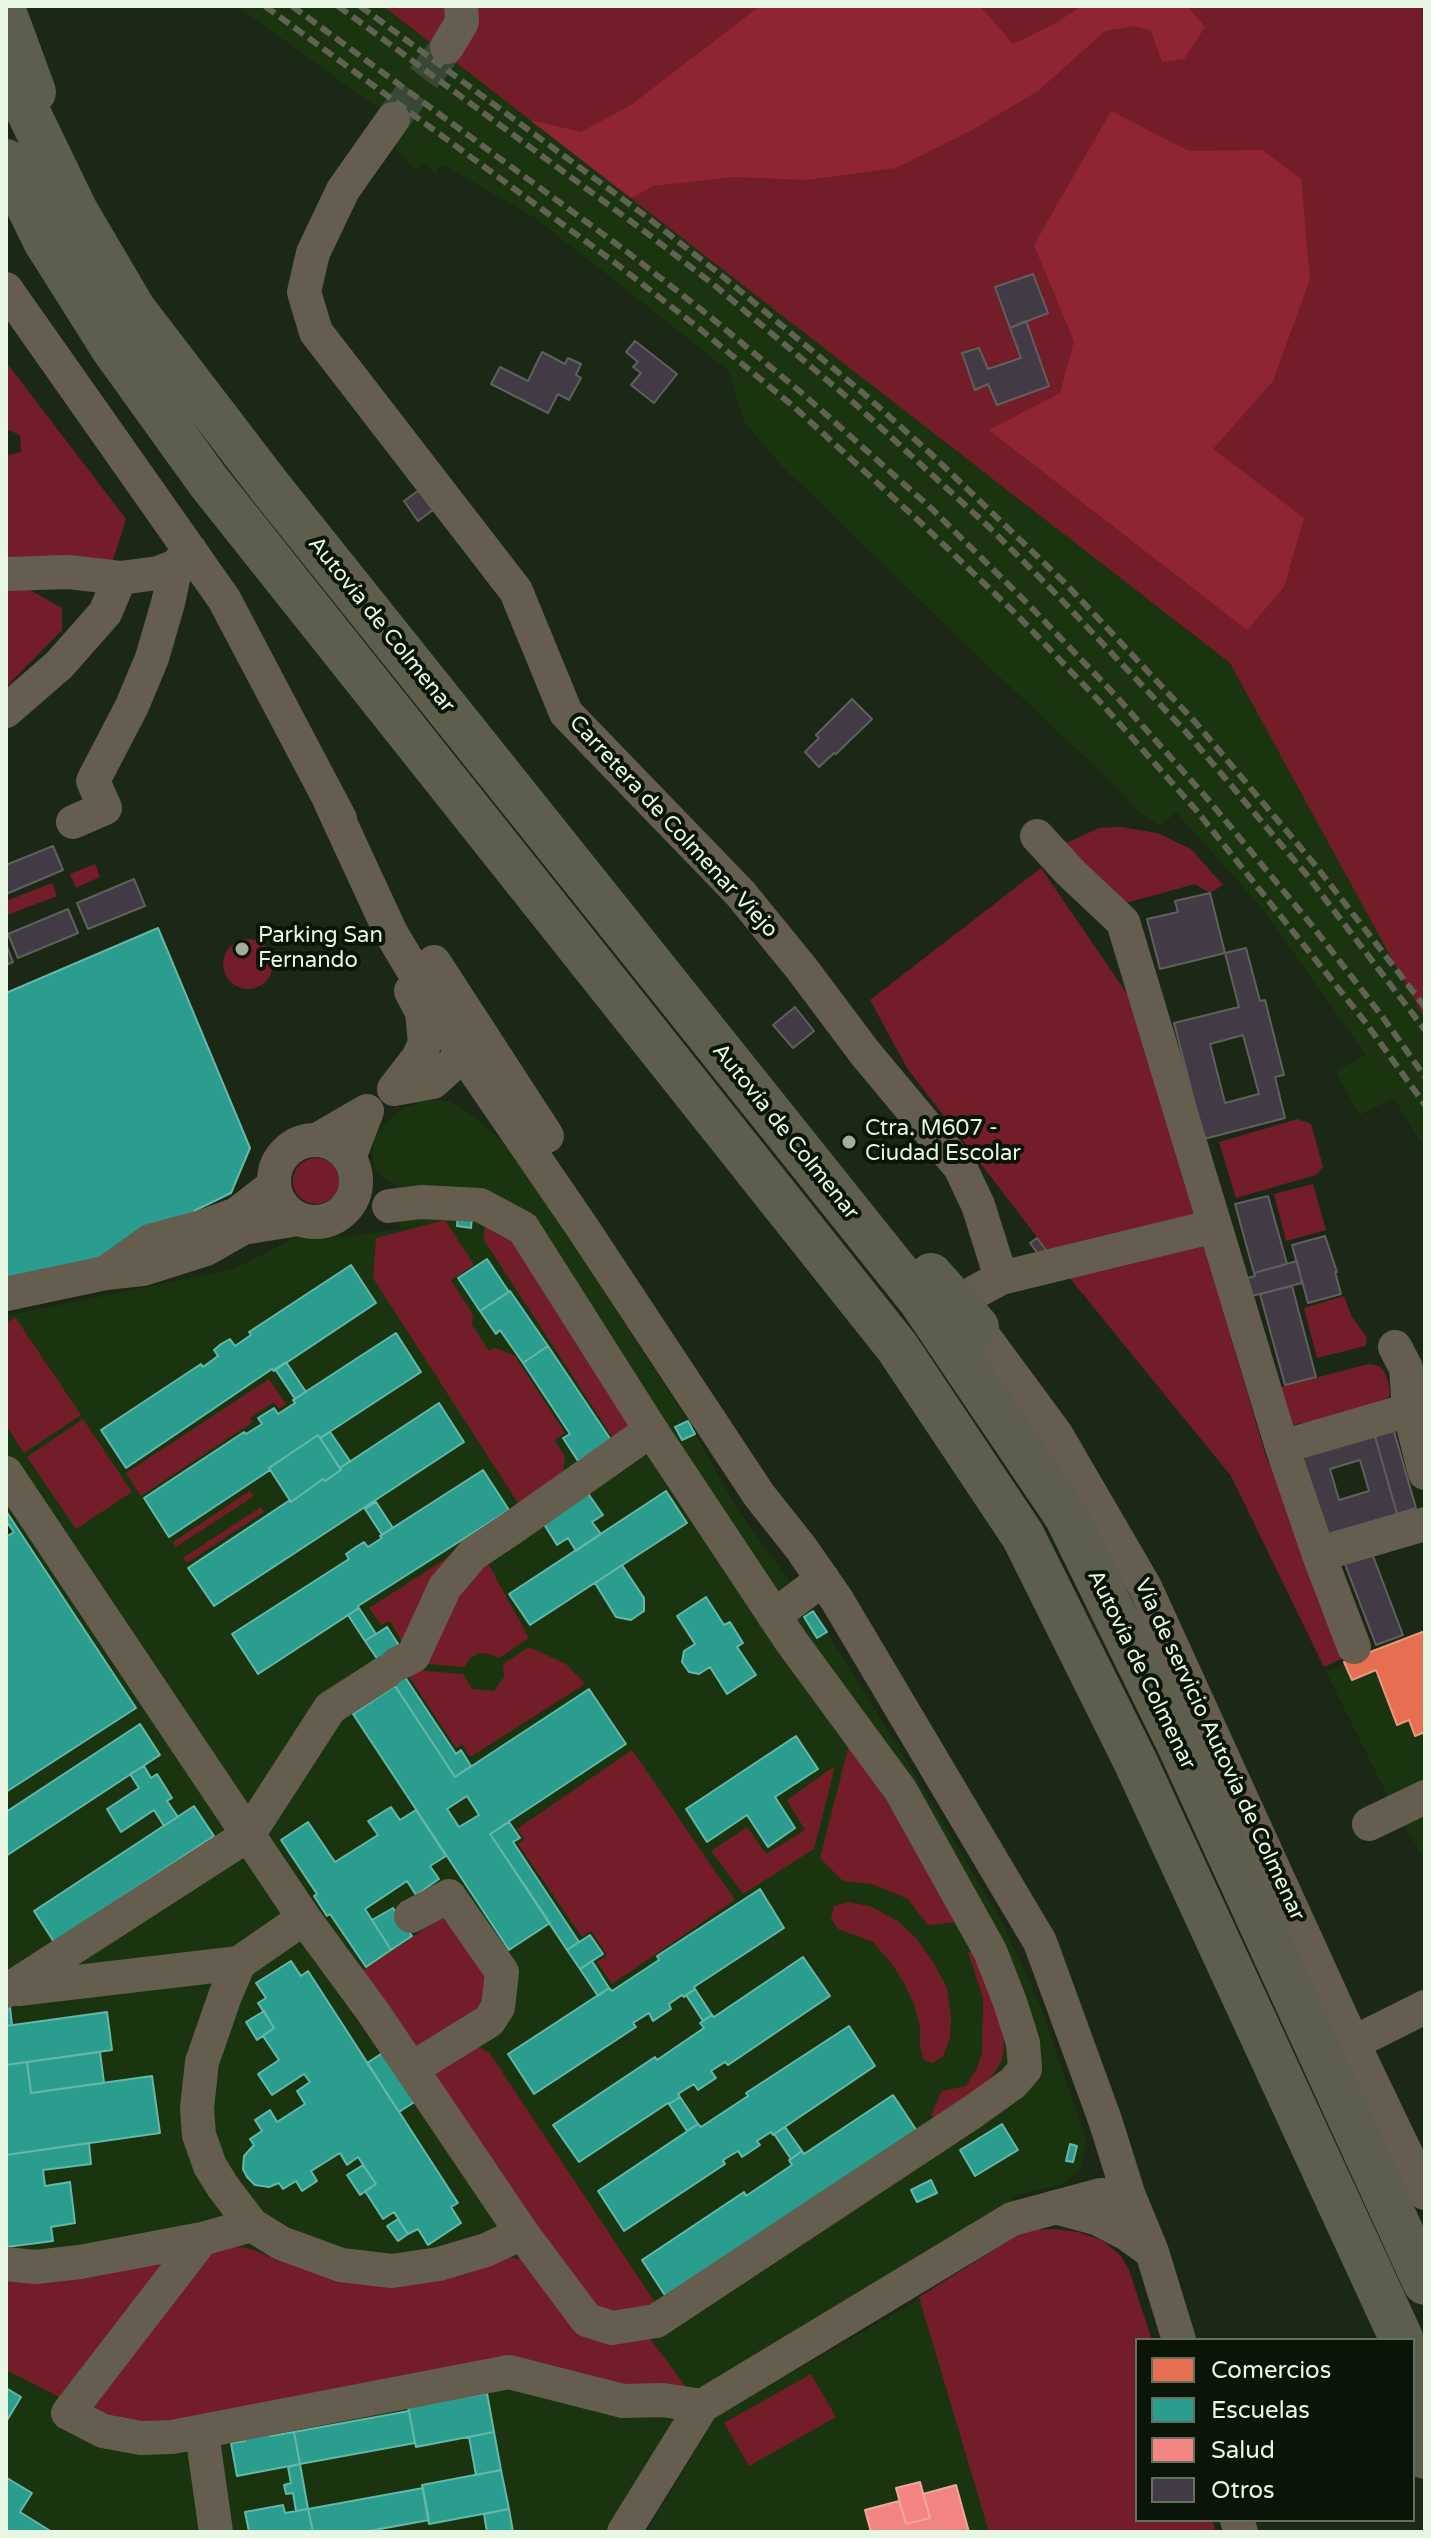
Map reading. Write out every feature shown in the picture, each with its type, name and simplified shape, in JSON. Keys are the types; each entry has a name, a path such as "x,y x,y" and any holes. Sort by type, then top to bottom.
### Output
{"highway":[{"path":"6,16 38,100 91,205 190,383"},
{"name":"Autovía de Colmenar","path":"6,66 76,211 133,308 625,933 920,1300 1066,1516 1179,1745 1425,2283"},
{"name":"Autovía de Colmenar","path":"6,161 45,241 113,349 208,481 897,1347 1023,1536 1135,1761 1401,2338"},
{"path":"625,933 828,1157 968,1318"},
{"path":"1377,2283 1383,2338"},
{"path":"1415,2370 1425,2393"},
{"path":"1415,2433 1425,2457"}],"street":[{"path":"447,47 462,22 461,6"},
{"name":"Carretera de Colmenar Viejo","path":"393,119 343,190 313,253 304,292 316,332 516,591 566,713 740,893 865,1053 960,1167 978,1205 1001,1278"},
{"path":"6,289 183,558 224,599 330,801 470,1046 507,1118 759,1495 823,1579 1040,1942 1105,2120 1129,2196 1152,2252 1178,2338"},
{"path":"6,574 69,572 120,578 158,573 183,558"},
{"path":"73,822 105,808 93,781 132,706 152,658 183,558"},
{"path":"6,711 59,665 105,613 120,578"},
{"path":"330,801 391,933 589,1222 624,1255"},
{"path":"330,801 624,1255 663,1310 766,1476 801,1548"},
{"path":"1037,836 1123,922 1282,1447 1354,1647"},
{"path":"391,933 391,956 422,1012 425,1070"},
{"path":"317,1140 367,1111 425,1070 433,1052 470,1046"},
{"path":"425,1070 466,1090 507,1118"},
{"path":"6,1294 105,1273 143,1269 206,1249 243,1228 298,1219 317,1222 331,1219 350,1183 367,1111"},
{"path":"6,1473 304,1918 413,2068 522,2233 587,2320 612,2328 656,2321 1013,2083 1025,2069 1023,2043 1010,2002 990,1951 901,1791 774,1616 523,1228 480,1205 421,1202 389,1206 350,1183 343,1151 331,1143 317,1140 302,1141 290,1148 280,1158 274,1171 273,1186 277,1199 286,1211 298,1219"},
{"path":"105,1273 150,1241 237,1214 273,1186"},
{"path":"968,1318 975,1292 1001,1278 1215,1226"},
{"name":"Vía de servicio Autovía de Colmenar","path":"968,1318 1056,1434 1145,1587 1353,2043 1425,2193"},
{"path":"1395,1347 1406,1368 1409,1410 1425,1473"},
{"path":"1282,1447 1409,1410"},
{"path":"304,1918 239,1963 6,1991 248,1835 330,1708 413,1656 445,1587 473,1554 651,1430"},
{"path":"1319,1555 1425,1524"},
{"path":"774,1616 823,1579"},
{"path":"1369,1824 1425,1797"},
{"path":"411,1916 449,1896 502,1972 498,2007 489,2021 413,2068"},
{"path":"239,1963 202,2062 197,2108 199,2135 210,2166 252,2225 281,2243 341,2265 392,2271 439,2264 486,2250 522,2233"},
{"path":"1353,2043 1425,2007"},
{"path":"1054,2207 1088,2190 1100,2165 1105,2120"},
{"path":"624,2532 702,2406 1012,2219 1101,2195 1129,2196"},
{"path":"1054,2207 1096,2218 1127,2234 1152,2252"},
{"path":"6,2264 35,2267 80,2262 202,2239 252,2225"},
{"path":"202,2239 68,2413 103,2431 141,2438 172,2437 509,2372 623,2401 663,2400 702,2406"},
{"path":"202,2433 216,2532"}],"shaded area":[{"path":"237,6 383,6 1230,663 1425,964 1425,1149 1394,1098 1359,1115 1336,1071 1366,1055 1262,908 1176,812 1161,826 1141,814 780,464 744,422 729,371 537,219 442,164 435,173 424,162 416,170 391,143 404,127"},
{"path":"383,6 1425,6 1425,1019 1230,663"},
{"path":"760,6 980,6 1013,44 1082,6 1187,6 1205,27 1184,59 1162,62 1151,31 1135,26 1105,31 1038,91 972,130 896,168 806,180 733,177 653,186 631,198 530,120 581,132 631,105"},
{"path":"1111,111 1189,151 1262,150 1301,179 1310,279 1273,381 1213,449 1304,518 1284,587 1247,630 989,430 1060,393 1074,341 1034,245"},
{"path":"6,362 126,519 113,560 6,561 6,456 21,452 20,435 6,429"},
{"path":"6,584 19,584 62,608 62,630 6,687"},
{"path":"1121,827 1157,833 1191,849 1223,885 1210,893 1195,884 1126,903 1064,844 1099,828"},
{"path":"95,864 100,877 76,888 70,874"},
{"path":"1041,868 1132,1001 1267,1460 1287,1482 1343,1658 1324,1667 1231,1476 1051,1255 907,1068 870,1000"},
{"path":"52,883 57,896 7,915 6,901"},
{"path":"248,939 265,947 273,964 265,981 248,989 231,981 223,964 231,947"},
{"path":"420,1102 451,1102 475,1117 523,1167 688,1421 739,1512 827,1632 918,1780 1004,1926 1041,2008 1085,2136 1083,2162 1079,2171 1062,2184 1012,2196 1025,2228 713,2411 642,2532 6,2532 6,1316 234,1269 300,1236 347,1237 400,1229 395,1184 382,1177 375,1167 372,1155 374,1139 383,1125 403,1109"},
{"path":"1298,1119 1311,1124 1323,1167 1316,1175 1236,1198 1219,1142"},
{"path":"316,1158 332,1165 339,1181 332,1197 316,1204 300,1197 293,1181 300,1165"},
{"path":"1313,1184 1326,1230 1286,1241 1274,1194"},
{"path":"485,1219 503,1228 634,1424 613,1438 484,1240"},
{"path":"445,1220 474,1265 451,1280 473,1315 472,1325 489,1351 495,1348 515,1356 565,1433 554,1440 565,1456 563,1474 518,1503 373,1278 376,1238"},
{"path":"1344,1296 1352,1317 1367,1338 1365,1346 1317,1358 1304,1308"},
{"path":"15,1317 81,1415 24,1453 6,1425 6,1323"},
{"path":"1369,1364 1379,1366 1384,1371 1389,1384 1390,1395 1382,1405 1290,1426 1280,1387"},
{"path":"269,1379 286,1404 279,1409 274,1402 250,1418 253,1422 141,1496 126,1473"},
{"path":"83,1419 132,1492 76,1529 27,1457"},
{"path":"250,1491 254,1496 176,1547 173,1542"},
{"path":"261,1507 264,1512 187,1563 183,1558"},
{"path":"447,1558 405,1647 390,1621 381,1625 369,1608"},
{"path":"485,1558 529,1638 499,1658 479,1653 470,1658 464,1667 417,1663 463,1585"},
{"path":"1425,1631 1425,1859 1395,1811 1326,1671"},
{"path":"529,1647 566,1664 585,1684 470,1757 462,1744 456,1748 404,1669 463,1674 472,1689 494,1691 504,1677 503,1664"},
{"path":"849,1745 910,1836 956,1922 928,1925 908,1899 872,1884 843,1881 820,1858"},
{"path":"632,1750 735,1900 612,1984 597,1962 607,1955 591,1931 582,1937 518,1844 524,1839 517,1829"},
{"path":"835,1766 814,1849 743,1894 711,1851 747,1827 766,1854 805,1830 787,1800"},
{"path":"850,1902 872,1907 899,1922 917,1939 947,1988 950,2038 943,2056 933,2063 924,2060 914,2004 892,1964 873,1942 838,1929 831,1919 834,1906"},
{"path":"447,1914 485,1977 487,2004 420,2053 360,1972"},
{"path":"975,1951 1003,2025 1002,2060 974,2096 941,2123 931,2115 942,2091 966,2086 982,2053 983,1998 968,1952"},
{"path":"469,2042 489,2052 658,2307 613,2315 581,2294 429,2072"},
{"path":"1026,2230 1079,2232 1103,2241 1121,2256 1129,2270 1151,2338 1135,2338 1135,2522 1213,2522 1216,2532 989,2532 919,2297"},
{"path":"1029,2237 1135,2338 1135,2522 1208,2532 647,2532 716,2416"},
{"path":"228,2245 251,2249 277,2260 507,2257 526,2260 552,2289 648,2336 687,2388 626,2389 516,2360 141,2425 79,2409 213,2249"},
{"path":"175,2257 67,2401 6,2370 6,2273"},
{"path":"811,2374 836,2417 749,2466 724,2423"}],"building: Comercios":[{"path":"1425,1631 1425,1732 1415,1736 1409,1720 1397,1725 1376,1670 1352,1680 1344,1662"}],"building: Escuelas":[{"path":"158,928 250,1148 231,1193 194,1211 212,1260 6,1303 6,993"},
{"path":"458,1213 472,1215 471,1228 457,1226"},
{"path":"487,1259 509,1292 480,1311 458,1278"},
{"path":"351,1265 376,1303 126,1468 101,1430 201,1364 203,1367 218,1356 214,1350 221,1344 230,1339 235,1346 251,1335 249,1332"},
{"path":"510,1291 548,1346 523,1363 500,1330 496,1334 480,1311"},
{"path":"396,1333 421,1372 320,1438 318,1435 169,1537 144,1498 244,1432 246,1434 262,1424 258,1418 274,1408 278,1414 295,1403 293,1400"},
{"path":"548,1346 611,1440 578,1461 563,1438 570,1434 523,1363"},
{"path":"286,1362 306,1392 295,1399 275,1369"},
{"path":"439,1403 464,1442 214,1606 188,1568 323,1479 325,1481"},
{"path":"688,1421 695,1434 682,1440 675,1427"},
{"path":"330,1432 350,1461 340,1468 320,1438"},
{"path":"318,1435 341,1470 291,1502 269,1468"},
{"path":"483,1470 509,1510 258,1674 232,1634 349,1559 346,1554 356,1547 364,1542 368,1547 382,1538 380,1536"},
{"path":"666,1491 687,1523 530,1625 509,1594"},
{"path":"587,1492 603,1515 592,1522 601,1534 576,1551 568,1538 557,1545 542,1521"},
{"path":"376,1502 393,1528 382,1535 365,1509"},
{"path":"6,1511 136,1708 6,1792"},
{"path":"6,1521 14,1532 6,1537"},
{"path":"622,1565 644,1598 644,1611 631,1620 616,1617 595,1583"},
{"path":"706,1597 724,1625 730,1622 743,1643 737,1647 756,1675 727,1694 710,1667 699,1674 689,1672 682,1662 684,1651 695,1644 677,1616"},
{"path":"359,1608 376,1634 365,1641 348,1615"},
{"path":"813,1611 827,1632 817,1638 804,1617"},
{"path":"387,1627 400,1647 378,1660 365,1641"},
{"path":"389,1653 456,1754 461,1750 471,1766 455,1777 378,1660"},
{"path":"395,1686 455,1777 589,1689 626,1744 490,1834 550,1923 509,1950 353,1714","holes":["467,1796 479,1815 459,1827 447,1809"]},
{"path":"140,1724 160,1755 6,1856 6,1812"},
{"path":"796,1736 818,1769 775,1797 795,1828 768,1847 747,1815 707,1842 686,1809"},
{"path":"144,1766 151,1778 157,1774 172,1798 167,1801 178,1817 164,1826 154,1810 121,1832 107,1809 139,1788 130,1774"},
{"path":"194,1806 214,1836 54,1942 34,1911"},
{"path":"391,1807 400,1820 416,1810 446,1856 430,1866 439,1879 416,1895 407,1881 365,1909 391,1950 366,1967 330,1914 327,1916 314,1896 317,1894 281,1840 308,1822 335,1862 378,1835 368,1821"},
{"path":"509,1822 520,1838 513,1842 579,1942 567,1950 490,1834"},
{"path":"760,1889 784,1928 694,1987 684,1997 682,1995 669,2004 671,2009 653,2021 649,2013 633,2023 636,2027 534,2094 508,2054 609,1988 612,1991 659,1960 657,1956"},
{"path":"393,1908 412,1936 391,1950 372,1920"},
{"path":"590,1935 603,1954 580,1969 567,1950"},
{"path":"803,1957 830,1996 728,2065 725,2062 711,2071 716,2078 698,2090 694,2084 678,2094 680,2097 579,2162 553,2125 655,2057 657,2060 704,2028 700,2023 712,2015 714,2017"},
{"path":"291,1961 301,1976 308,1971 458,2203 451,2207 461,2223 428,2245 418,2229 408,2234 394,2212 383,2219 365,2191 376,2184 358,2157 347,2165 340,2153 311,2171 317,2181 302,2191 296,2181 283,2189 279,2183 269,2187 255,2185 243,2169 244,2156 254,2145 250,2139 262,2131 255,2120 270,2110 277,2122 305,2104 297,2091 310,2082 304,2074 272,2095 258,2074 279,2060 263,2036 274,2028 258,2003 266,1998 256,1983"},
{"path":"592,1961 609,1988 598,1996 580,1969"},
{"path":"695,1989 712,2015 703,2021 686,1995"},
{"path":"10,2007 12,2025 6,2026 6,2008"},
{"path":"264,2011 274,2028 257,2040 246,2022"},
{"path":"107,2012 112,2050 6,2065 6,2026"},
{"path":"849,2026 875,2066 773,2135 771,2132 757,2141 760,2145 742,2157 738,2151 723,2160 725,2164 624,2231 598,2191 698,2124 701,2127 748,2096 746,2093"},
{"path":"100,2052 104,2083 31,2093 27,2062"},
{"path":"384,2052 416,2101 399,2112 367,2063"},
{"path":"27,2062 31,2093 152,2076 160,2133 6,2155 6,2065"},
{"path":"893,2095 919,2134 668,2300 642,2260 744,2192 746,2196 792,2165 789,2160 802,2151 804,2154"},
{"path":"680,2097 698,2124 687,2131 669,2104"},
{"path":"1002,2124 1018,2150 975,2176 960,2150"},
{"path":"785,2127 802,2151 791,2159 774,2134"},
{"path":"89,2143 91,2164 43,2170 45,2186 70,2182 75,2223 51,2227 53,2241 6,2247 6,2155"},
{"path":"1070,2144 1077,2146 1073,2162 1066,2161"},
{"path":"363,2165 376,2184 360,2195 347,2175"},
{"path":"931,2180 937,2193 917,2202 911,2190"},
{"path":"398,2219 408,2234 398,2241 387,2226"},
{"path":"6,2388 21,2397 6,2422"},
{"path":"487,2393 494,2432 416,2447 408,2407"},
{"path":"409,2411 415,2443 300,2464 294,2432"},
{"path":"268,2427 270,2436 294,2432 300,2464 237,2476 231,2443 245,2441 243,2432"},
{"path":"494,2432 501,2470 476,2475 469,2437"},
{"path":"300,2464 308,2509 296,2511 293,2493 286,2494 284,2485 291,2483 288,2467"},
{"path":"501,2470 509,2509 429,2524 422,2485"},
{"path":"7,2478 32,2493 20,2512 52,2532 6,2532"},
{"path":"423,2488 429,2520 364,2532 313,2532 308,2509"},
{"path":"283,2505 285,2513 308,2509 313,2532 249,2532 245,2512"},
{"path":"509,2509 513,2532 487,2532 484,2514"}],"building: Salud":[{"path":"920,2482 930,2518 906,2524 896,2488"},
{"path":"956,2485 969,2532 871,2532 865,2510 899,2501 906,2524 930,2518 923,2494"}],"building: Otros":[{"path":"1033,274 1048,313 1010,328 995,287"},
{"path":"1026,321 1049,386 997,405 988,384 975,390 962,353 979,348 988,369 1021,358 1010,328"},
{"path":"635,341 677,374 654,403 631,385 641,373 633,367 638,362 626,352"},
{"path":"542,352 565,364 568,358 581,364 576,375 581,378 569,400 558,394 548,413 491,384 500,367 528,381"},
{"path":"419,490 433,510 418,521 404,501"},
{"path":"852,699 872,719 819,767 805,752 819,738 816,735"},
{"path":"53,846 63,870 6,894 6,865"},
{"path":"134,879 145,906 88,929 77,903"},
{"path":"1210,893 1225,953 1160,969 1147,919 1178,912 1175,901"},
{"path":"68,909 78,933 18,958 8,934"},
{"path":"6,944 13,962 6,965"},
{"path":"1246,948 1260,1001 1265,1000 1284,1075 1275,1077 1285,1118 1204,1139 1174,1023 1239,1007 1225,953","holes":["1243,1035 1259,1094 1225,1103 1210,1044"]},
{"path":"795,1007 814,1031 793,1048 773,1025"},
{"path":"1268,1196 1287,1264 1254,1273 1235,1204"},
{"path":"1325,1236 1341,1294 1308,1303 1292,1245"},
{"path":"1037,1238 1049,1254 1042,1259 1030,1243"},
{"path":"1297,1261 1302,1283 1248,1297 1244,1279 1255,1276 1254,1273"},
{"path":"1292,1286 1316,1377 1285,1385 1260,1294"},
{"path":"1393,1428 1416,1508 1397,1514 1374,1433"},
{"path":"1374,1433 1397,1514 1321,1536 1298,1455","holes":["1360,1460 1369,1491 1339,1500 1330,1469"]},
{"path":"1370,1548 1403,1635 1376,1645 1343,1559"}],"tunnel":[{"path":"393,119 447,47"}],"railway":[{"path":"265,6 614,262 700,329 793,406 920,522 1017,615 1103,705 1196,810 1366,1023 1425,1105"},
{"path":"292,6 626,251 708,315 803,394 931,508 1116,696 1206,797 1310,923 1425,1077"},
{"path":"338,6 713,284 854,403 990,528 1186,732 1306,874 1425,1030"},
{"path":"360,6 721,275 931,454 1066,584 1196,723 1316,866 1425,1007"}],"place":[{"name":"Parking San Fernando","path":"242,949"},
{"name":"Ctra. M607 - Ciudad Escolar","path":"849,1142"}]}
